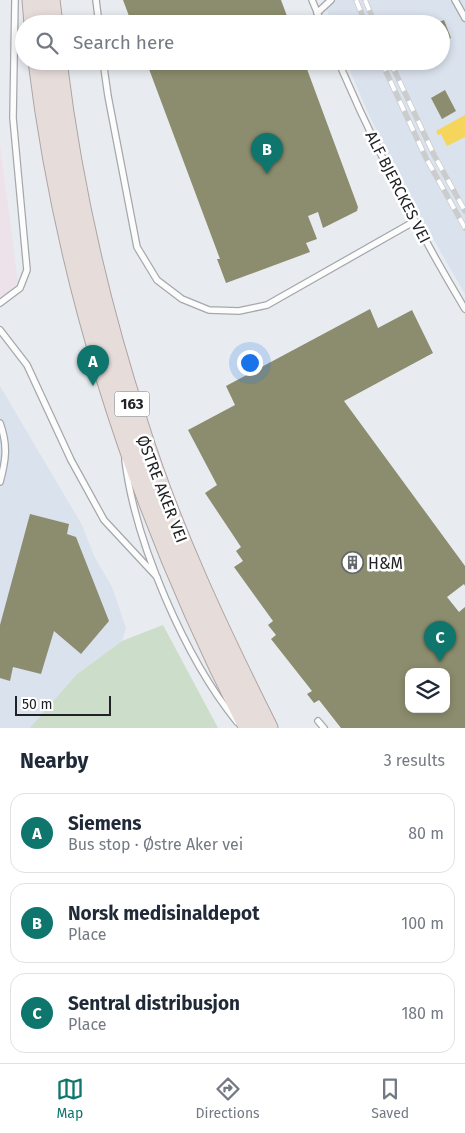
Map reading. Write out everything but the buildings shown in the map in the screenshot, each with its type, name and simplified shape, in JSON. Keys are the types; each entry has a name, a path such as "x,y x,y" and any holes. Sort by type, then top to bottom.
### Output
{"highway":[{"path":"32,0 33,15"},
{"path":"50,0 52,15"},
{"name":"ØSTRE AKER VEI","path":"39,70 53,160 74,260 121,431 173,571 248,728"},
{"name":"ØSTRE AKER VEI","path":"58,70 71,157 92,258 139,427 170,512 209,606 268,728"}],"lane":[{"path":"0,303 20,288 27,270 13,118 15,0"},
{"path":"96,0 98,15"},
{"path":"312,0 317,13 331,0"},
{"path":"455,0 465,18"},
{"path":"105,70 108,96 137,247 157,280 182,299 209,310 239,311 267,305 415,221"},
{"name":"ALF BJERCKES VEI","path":"342,70 368,131 415,221 465,309"},
{"path":"0,330 26,365 70,460 104,520 158,579"},
{"path":"0,423 5,438 7,456 0,482"},
{"path":"121,431 133,507 158,579 199,666 220,700 242,728"},
{"path":"318,721 324,728"}],"shaded area":[{"path":"323,0 465,0 465,294 416,209 369,115 350,70 450,70 450,15 329,15"},
{"path":"0,144 18,282 10,292 0,298"},
{"path":"0,386 82,525 94,556 112,587 126,628 122,641 78,673 31,728 0,728"}],"green space":[{"path":"163,625 218,728 30,728 77,674 122,641"}],"railway":[{"path":"356,0 362,15"},
{"path":"365,0 371,15"},
{"path":"385,70 426,158 465,228"},
{"path":"394,70 434,155 465,211"}],"place":[{"name":"Norsk medisinaldepot","path":"267,174"},
{"name":"Siemens","path":"93,386"},
{"name":"H&M","path":"352,563"},
{"name":"Sentral distribusjon","path":"440,662"}]}
